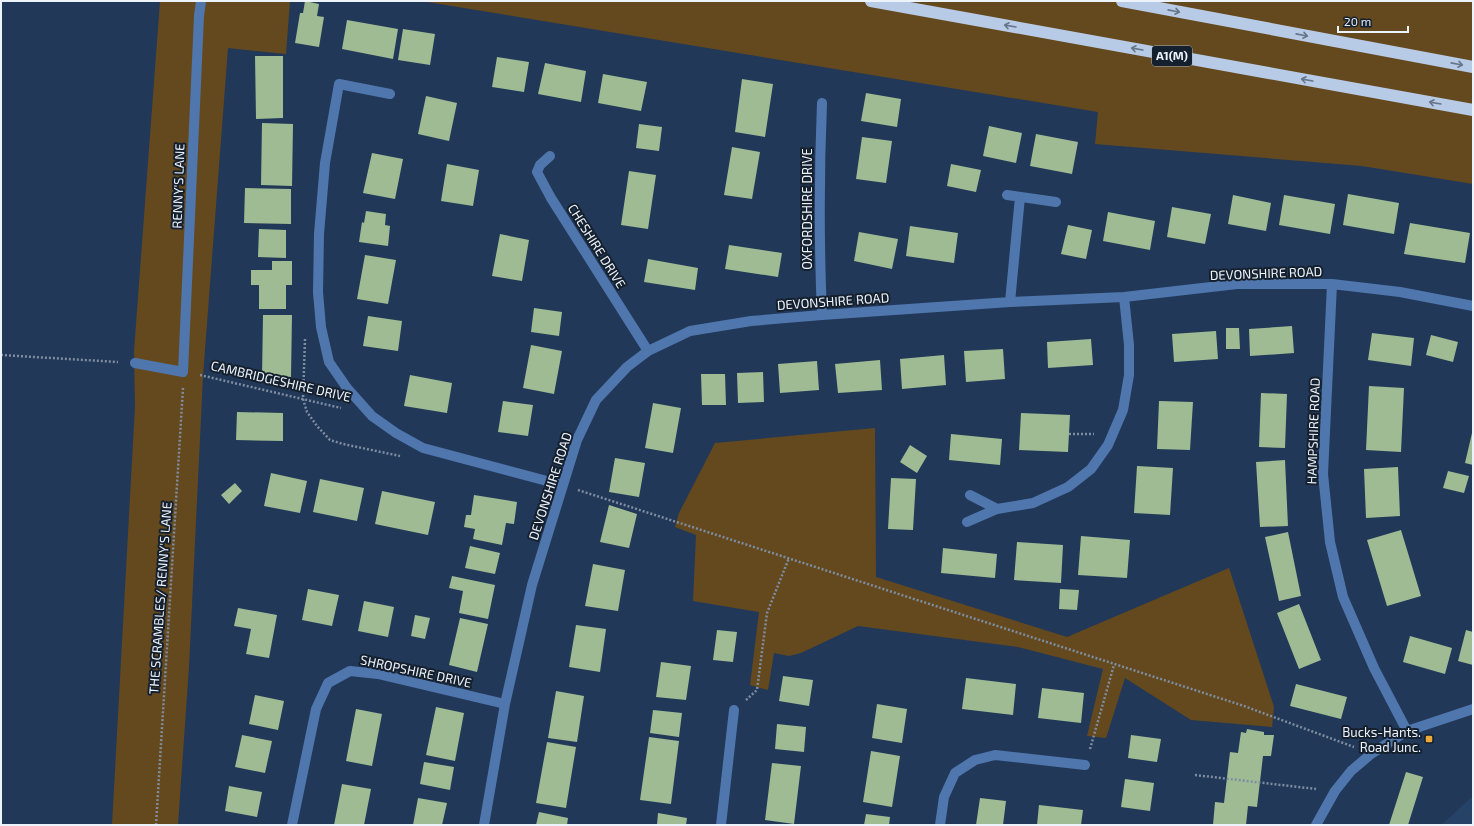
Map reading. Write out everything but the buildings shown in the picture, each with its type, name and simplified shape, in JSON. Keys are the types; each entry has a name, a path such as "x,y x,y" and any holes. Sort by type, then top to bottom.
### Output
{"highway":[{"name":"A1(M)","path":"871,1 1473,110"},
{"path":"1122,1 1473,67"}],"street":[{"name":"RENNY'S LANE","path":"184,372 200,1"},
{"name":"CAMBRIDGESHIRE DRIVE","path":"390,94 339,84 325,163 319,234 318,299 321,327 329,362 347,388 372,416 396,433 423,448 562,485"},
{"name":"OXFORDSHIRE DRIVE","path":"822,103 819,170 822,315"},
{"name":"CHESHIRE DRIVE","path":"550,156 540,165 537,172 551,198 648,351"},
{"path":"1007,195 1056,202"},
{"path":"1010,302 1020,197"},
{"name":"DEVONSHIRE ROAD","path":"484,825 505,704 532,585 577,440 596,400 627,367 648,351 690,331 752,321 1010,302 1124,297 1237,284 1332,284 1400,292 1473,306"},
{"name":"HAMPSHIRE ROAD","path":"1332,284 1323,474 1330,542 1343,598 1374,668 1407,731"},
{"path":"967,522 997,509 1033,503 1068,487 1090,469 1108,445 1123,410 1129,375 1129,345 1124,297"},
{"path":"135,362 184,372"},
{"path":"970,495 997,509"},
{"name":"SHROPSHIRE DRIVE","path":"292,825 316,709 328,683 350,671 378,674 505,704"},
{"path":"1316,825 1335,791 1351,771 1371,754 1407,731 1473,709"},
{"path":"721,825 734,710"},
{"path":"940,825 944,797 955,773 975,760 995,755 1085,765"}],"path":[{"path":"1,355 135,362"},
{"name":"CAMBRIDGESHIRE DRIVE","path":"184,372 342,408"},
{"name":"THE SCRAMBLES/ RENNY'S LANE","path":"156,825 184,372"},
{"path":"1069,434 1112,435"},
{"path":"562,485 1244,706 1371,754"},
{"path":"734,710 757,690 767,613 789,558"},
{"path":"1085,765 1114,665"},
{"path":"1195,775 1335,791"}],"shaded area":[{"path":"160,1 290,1 286,54 228,48 203,376 189,667 178,825 112,825 135,406 134,351"},
{"path":"421,1 1473,1 1473,184 1362,166 1095,144 1098,112"},
{"path":"875,428 876,577 1067,637 1229,568 1274,707 1272,727 1191,720 1125,678 1106,738 1087,736 1103,669 1018,647 858,626 801,653 789,656 774,653 768,690 750,685 759,612 693,601 696,535 675,527 679,513 715,443"},
{"path":"1473,796 1473,825 1441,825"}],"place":[{"name":"Bucks-Hants. Road Junc.","path":"1429,739"}]}
